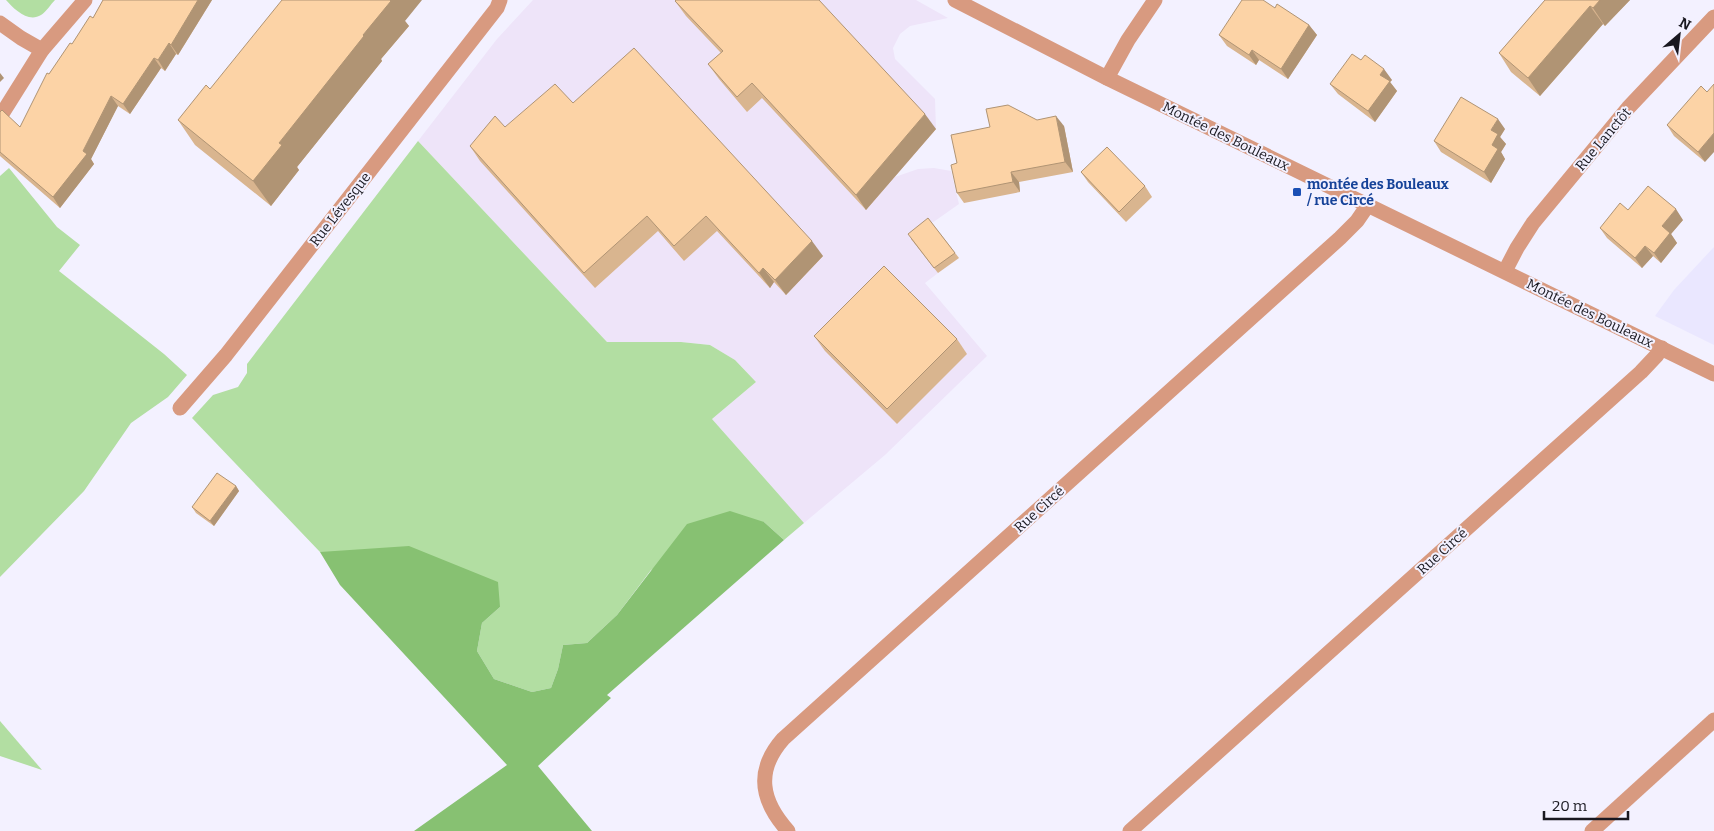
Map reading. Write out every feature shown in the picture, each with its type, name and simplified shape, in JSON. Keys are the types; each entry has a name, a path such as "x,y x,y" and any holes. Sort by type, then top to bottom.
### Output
{"street":[{"path":"0,117 42,50 85,0"},
{"name":"Montée des Bouleaux","path":"955,0 1107,78 1714,374"},
{"path":"1107,78 1128,40 1155,0"},
{"name":"Rue Lévesque","path":"180,408 226,355 501,2"},
{"name":"Rue Lanctôt","path":"1505,271 1533,223 1628,108 1714,17"},
{"path":"0,23 42,50"},
{"name":"Rue Circé","path":"788,831 771,809 765,793 764,778 767,764 774,750 783,739 1332,245 1357,221 1368,205"},
{"name":"Rue Circé","path":"1130,831 1641,372 1662,348"},
{"path":"1592,831 1714,720"}],"shaded area":[{"path":"533,0 916,0 948,18 910,26 900,34 893,48 895,59 935,99 936,129 895,177 918,169 934,168 951,171 959,204 932,223 938,273 925,283 987,356 885,455 804,523 712,419 756,382 735,360 710,345 681,342 607,342 418,141 497,39"},
{"path":"1714,247 1714,345 1655,316 1674,290"}],"green space":[{"path":"6,0 55,0 43,14 31,17 17,11"},
{"path":"418,141 607,342 681,342 710,345 735,360 756,382 712,419 804,523 784,540 764,522 651,570 617,615 587,643 563,645 558,669 551,688 532,692 494,679 477,651 482,623 500,607 339,552 320,552 192,418 213,395 238,387 247,373 247,364"},
{"path":"9,168 57,227 80,245 59,271 164,354 187,375 168,397 131,423 84,491 0,577 0,176"},
{"path":"730,511 764,522 784,540 607,695 611,698 538,766 592,831 414,831 507,765 340,585 320,552 409,546 498,582 500,607 482,623 477,651 494,679 532,692 551,688 558,669 563,645 587,643 617,615 687,524"},
{"path":"0,721 42,770 0,756"}],"building":[{"path":"103,0 198,0 171,45 169,43 158,60 154,58 123,104 111,96 83,151 87,154 53,197 0,152 0,112 2,110 20,127 47,73 49,74 70,43 72,44 90,16 93,18"},
{"path":"282,0 391,1 279,143 282,145 253,181 178,120 206,85 210,89"},
{"path":"676,0 819,0 925,114 856,195 752,83 737,97 708,64 723,51"},
{"path":"1242,0 1263,0 1275,8 1277,4 1309,25 1281,69 1252,50 1249,55 1219,35"},
{"path":"1545,0 1600,0 1593,8 1590,6 1528,78 1499,53"},
{"path":"634,48 812,241 775,280 763,268 759,273 706,216 674,246 647,216 584,273 470,146 495,116 505,127 555,84 573,103"},
{"path":"1352,54 1361,60 1365,55 1384,69 1380,75 1390,81 1368,111 1330,84"},
{"path":"1714,84 1714,133 1698,152 1667,125 1701,86 1707,92"},
{"path":"1461,97 1498,119 1491,130 1498,134 1492,145 1498,149 1484,172 1434,141"},
{"path":"1008,105 1037,120 1056,116 1065,162 1011,172 1013,182 957,193 951,165 957,163 951,135 990,127 986,109"},
{"path":"1107,147 1145,186 1119,212 1081,172"},
{"path":"1648,186 1676,209 1662,226 1670,233 1654,253 1645,246 1635,258 1600,228 1620,203 1628,210"},
{"path":"928,218 955,253 934,268 908,234"},
{"path":"884,266 957,339 887,409 814,336"},
{"path":"217,473 236,486 210,521 192,507"}],"place":[{"name":"montée des Bouleaux / rue Circé","path":"1297,192"}]}
